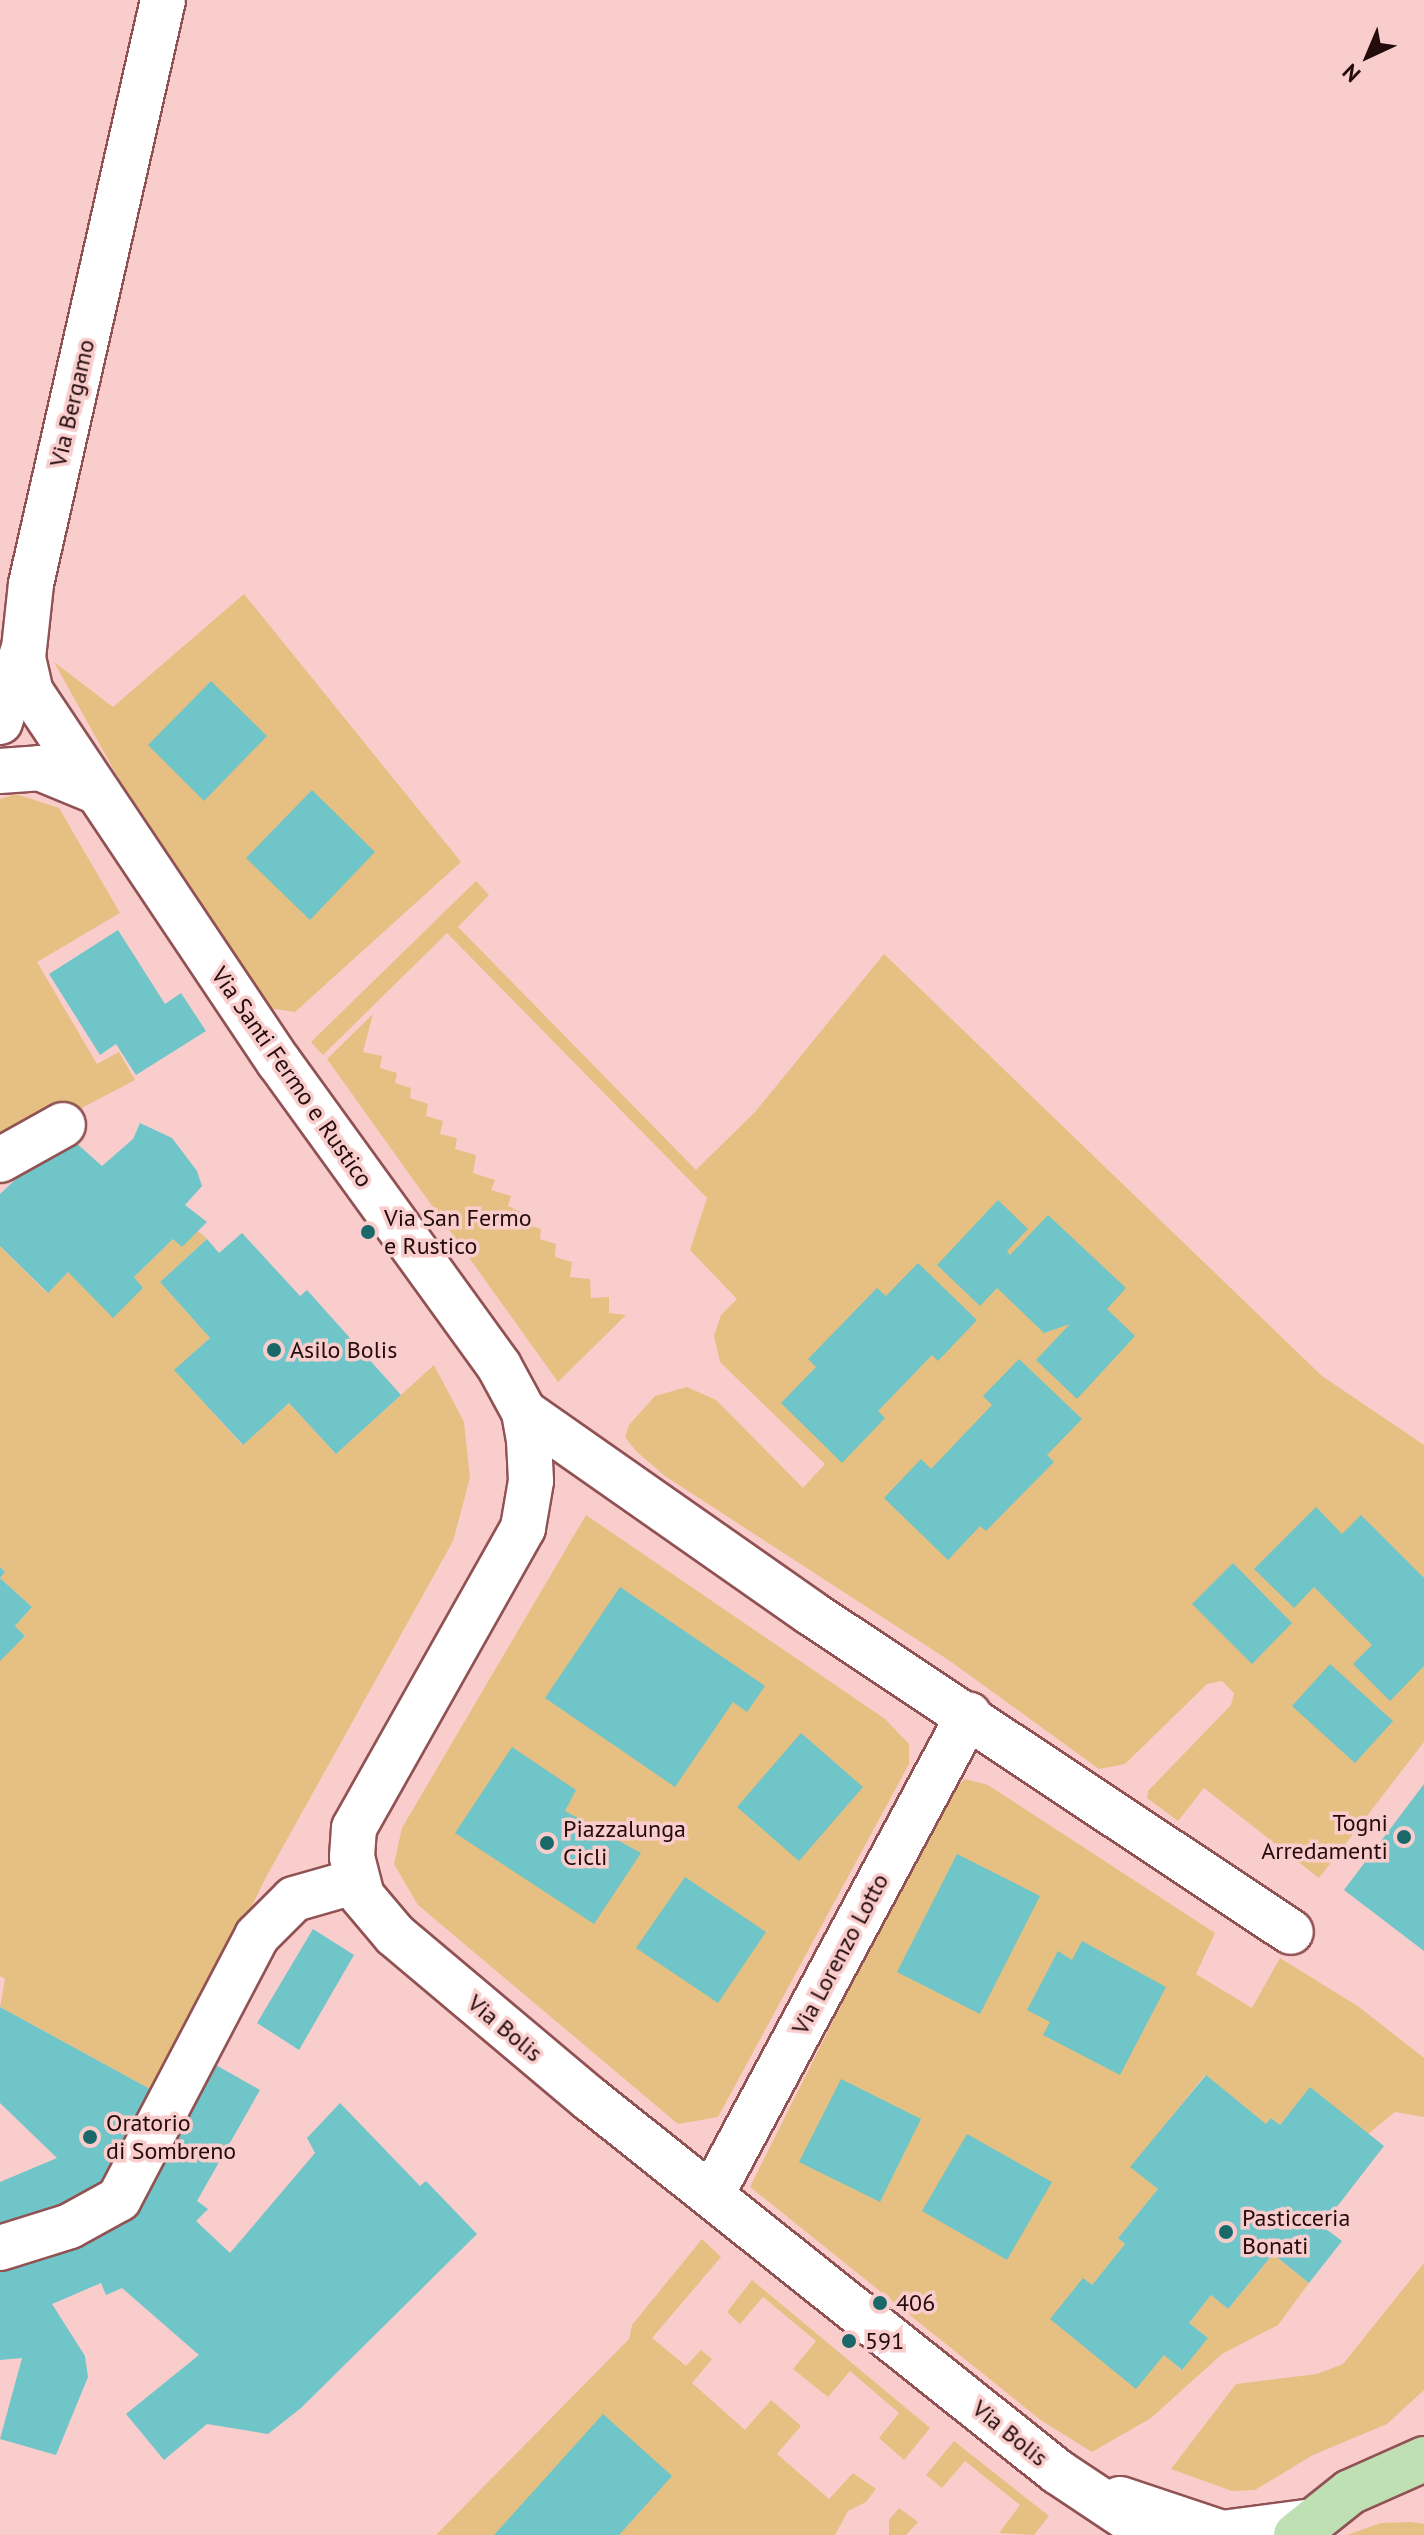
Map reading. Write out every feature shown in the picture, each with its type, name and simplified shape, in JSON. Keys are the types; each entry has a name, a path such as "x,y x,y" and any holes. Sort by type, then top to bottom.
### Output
{"main road":[{"path":"1301,2529 1350,2492 1413,2471"}],"street":[{"name":"Via Bergamo","path":"95,791 31,692 24,649 31,584 163,0"},
{"path":"0,722 24,649"},
{"path":"0,771 39,768 95,791"},
{"name":"Via Santi Fermo e Rustico","path":"95,791 279,1062 499,1366 524,1412 531,1481 523,1528 354,1828 357,1881"},
{"path":"0,1160 63,1125"},
{"path":"524,1412 811,1613 969,1714 1291,1932"},
{"name":"Via Lorenzo Lotto","path":"712,2194 969,1714"},
{"path":"0,2248 70,2226 119,2199 244,1955 270,1918 294,1899 357,1881"},
{"name":"Via Bolis","path":"357,1881 371,1911 409,1947 1058,2472 1099,2495 1153,2535"},
{"name":"Via Bolis","path":"1099,2495 1153,2506 1222,2533 1301,2529"}],"shaded area":[{"path":"244,594 461,862 295,1012 269,1008 248,981 125,790 54,662 113,707"},
{"path":"16,794 59,808 120,913 37,962 97,1064 119,1052 135,1080 0,1151 0,799"},
{"path":"476,881 489,895 458,927 696,1170 755,1112 884,954 1322,1376 1424,1445 1424,1742 1319,1878 1204,1788 1178,1821 1147,1798 1148,1791 1231,1705 1234,1693 1222,1681 1207,1684 1125,1764 1099,1769 950,1661 665,1476 636,1451 625,1437 629,1425 655,1396 687,1387 716,1400 803,1488 825,1464 720,1362 714,1336 721,1315 737,1299 690,1250 707,1198 447,933 323,1055 311,1042"},
{"path":"373,1014 363,1052 382,1056 380,1068 397,1073 395,1083 411,1088 410,1098 428,1104 426,1116 443,1121 440,1134 457,1138 455,1149 476,1155 473,1173 495,1180 491,1190 511,1196 508,1206 525,1214 521,1223 541,1229 540,1239 556,1244 555,1257 572,1262 570,1277 590,1279 591,1298 609,1297 609,1313 626,1315 558,1382 327,1059"},
{"path":"198,1231 207,1239 160,1282 210,1338 175,1370 242,1445 289,1403 336,1454 434,1365 464,1422 470,1478 453,1541 265,1879 161,2095 0,2007 5,1979 0,1976 0,1660 25,1636 15,1626 32,1607 0,1578 5,1572 0,1567 0,1246 47,1293 68,1272 113,1317 143,1288 134,1277 173,1239"},
{"path":"586,1515 885,1719 909,1744 909,1764 718,2117 678,2124 418,1905 394,1864 402,1828"},
{"path":"965,1779 988,1785 1215,1933 1196,1974 1252,2008 1280,1958 1359,2007 1424,2058 1424,2117 1395,2112 1368,2134 1310,2088 1280,2125 1271,2118 1266,2124 1205,2075 1131,2167 1158,2189 1118,2238 1125,2244 1092,2285 1181,2370 1208,2338 1189,2323 1211,2295 1228,2309 1273,2254 1309,2283 1278,2325 1222,2354 1151,2418 1092,2452 1042,2421 750,2187 945,1797"},
{"path":"702,2239 721,2257 652,2338 686,2366 701,2350 712,2359 692,2383 745,2430 771,2400 801,2426 777,2454 829,2499 853,2473 876,2489 866,2502 848,2511 835,2535 436,2535 629,2339 632,2325"},
{"path":"1424,2263 1424,2390 1387,2424 1313,2455 1255,2490 1232,2491 1171,2469 1236,2384 1317,2374 1343,2364"},
{"path":"752,2280 930,2428 904,2460 879,2438 899,2413 850,2371 828,2397 793,2369 816,2341 763,2297 740,2324 727,2312"},
{"path":"954,2441 1049,2516 1034,2535 999,2533 1020,2505 965,2461 942,2488 926,2475"},
{"path":"899,2508 918,2522 906,2535 889,2535 889,2520"},
{"path":"1381,2523 1424,2524 1424,2535 1347,2535"}],"building":[{"path":"211,681 267,736 204,801 148,745"},
{"path":"312,790 375,852 310,920 246,858"},
{"path":"118,930 165,1004 181,993 206,1031 136,1075 116,1044 100,1055 49,974"},
{"path":"140,1123 172,1138 197,1171 202,1186 185,1205 207,1222 182,1247 173,1239 134,1277 143,1288 113,1318 68,1272 48,1293 0,1246 0,1194 65,1133 102,1166 133,1139"},
{"path":"998,1200 1028,1229 1007,1251 1010,1255 1048,1215 1126,1288 1107,1309 1135,1336 1077,1399 1036,1360 1070,1324 1044,1333 997,1288 980,1306 937,1265"},
{"path":"242,1233 300,1296 307,1290 401,1395 336,1454 289,1403 243,1445 174,1370 210,1338 160,1282 207,1239 219,1253"},
{"path":"918,1263 977,1320 938,1361 932,1355 878,1411 885,1418 842,1463 781,1403 816,1367 808,1359 877,1288 886,1296"},
{"path":"1019,1359 1082,1419 1047,1455 1054,1462 986,1531 980,1526 948,1560 884,1498 921,1459 931,1469 992,1405 983,1396"},
{"path":"1316,1507 1342,1534 1361,1515 1424,1578 1424,1666 1390,1701 1353,1664 1372,1645 1314,1587 1294,1608 1254,1569"},
{"path":"1233,1563 1292,1623 1252,1664 1192,1604"},
{"path":"0,1578 32,1607 15,1626 25,1636 0,1661"},
{"path":"620,1587 765,1686 747,1712 733,1702 675,1787 545,1698"},
{"path":"1330,1664 1393,1721 1355,1763 1292,1706"},
{"path":"801,1733 863,1787 799,1861 737,1807"},
{"name":"Piazzalunga Cicli","path":"512,1747 576,1790 565,1811 641,1853 594,1924 455,1833"},
{"name":"Togni Arredamenti","path":"1424,1784 1424,1951 1344,1890"},
{"path":"957,1854 1040,1896 980,2014 897,1972"},
{"path":"685,1877 766,1932 718,2003 636,1948"},
{"path":"313,1929 354,1955 299,2050 257,2023"},
{"path":"1082,1941 1166,1987 1120,2075 1043,2035 1050,2022 1027,2010 1058,1951 1072,1960"},
{"name":"Oratorio di Sombreno","path":"0,2007 161,2095 98,2198 0,2242 0,2182 57,2158 0,2103"},
{"path":"207,2060 260,2090 197,2201 208,2209 196,2221 230,2253 315,2153 307,2138 340,2103 420,2186 426,2181 477,2234 301,2408 268,2434 207,2424 164,2460 126,2414 199,2355 122,2288 106,2295 101,2283 52,2304 85,2356 88,2377 56,2455 0,2439 22,2358 0,2360 0,2256 61,2241"},
{"name":"Pasticceria Bonati","path":"1206,2075 1266,2124 1271,2118 1280,2125 1310,2087 1384,2146 1322,2226 1342,2241 1309,2283 1273,2254 1228,2309 1211,2295 1189,2323 1208,2338 1182,2370 1164,2355 1136,2389 1050,2319 1083,2278 1092,2285 1125,2244 1118,2238 1158,2189 1130,2167"},
{"path":"841,2079 921,2119 880,2202 799,2162"},
{"path":"967,2134 1052,2182 1007,2260 922,2211"},
{"path":"603,2414 672,2476 619,2535 494,2535"}],"place":[{"name":"Via San Fermo e Rustico","path":"368,1232"},
{"name":"Asilo Bolis","path":"274,1350"},
{"name":"Togni Arredamenti","path":"1404,1837"},
{"name":"Piazzalunga Cicli","path":"547,1843"},
{"name":"Oratorio di Sombreno","path":"90,2137"},
{"name":"Pasticceria Bonati","path":"1226,2232"},
{"name":"406","path":"880,2303"},
{"name":"591","path":"849,2341"}]}
